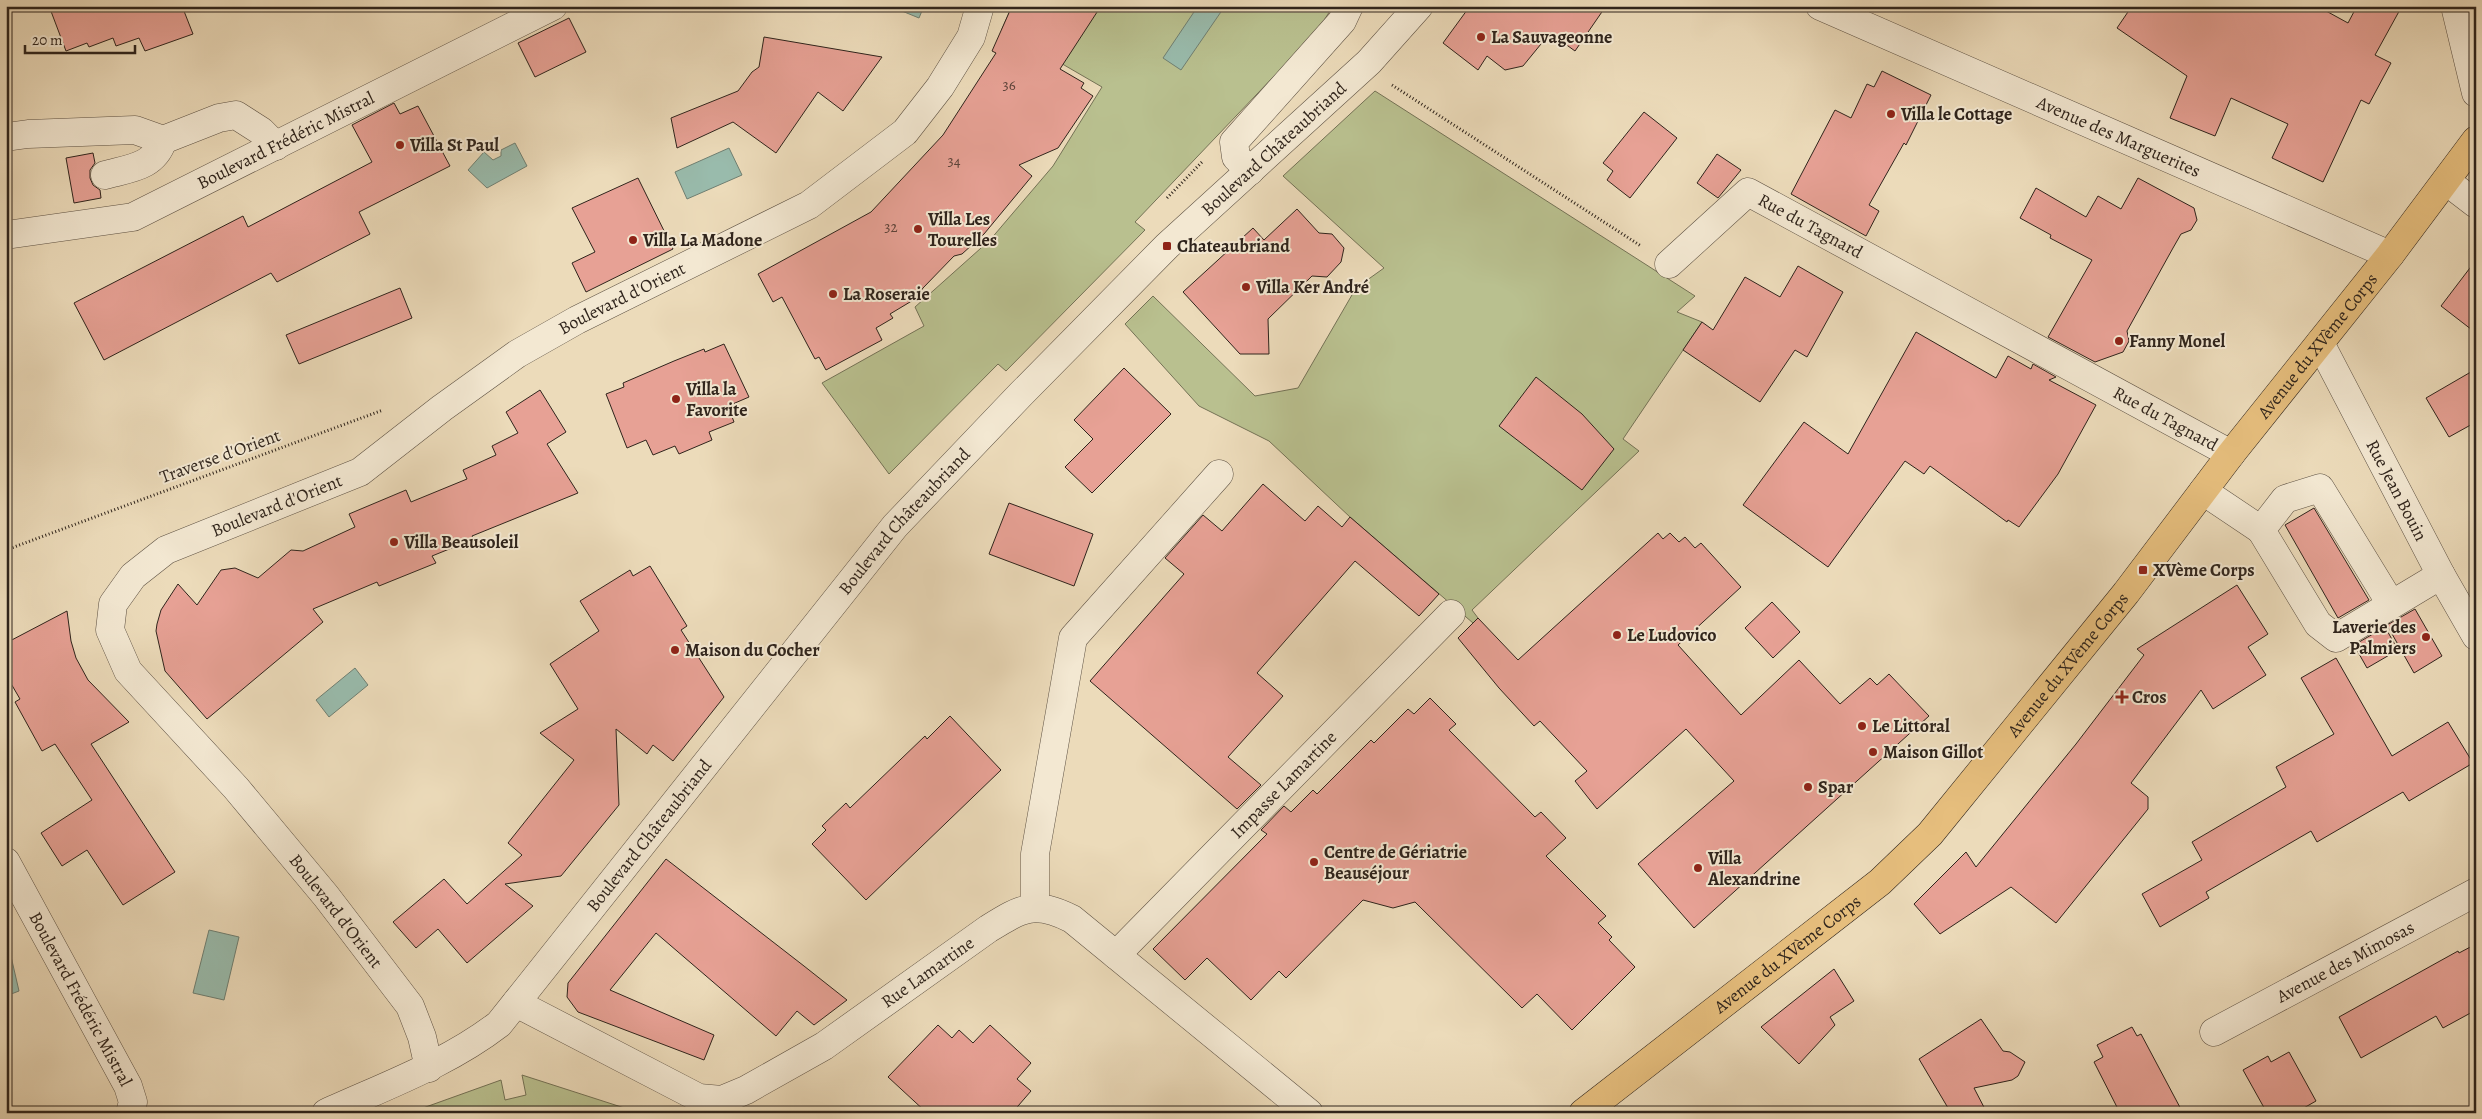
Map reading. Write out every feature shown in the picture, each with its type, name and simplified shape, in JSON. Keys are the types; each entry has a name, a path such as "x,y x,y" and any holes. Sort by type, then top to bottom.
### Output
{"main road":[{"name":"Avenue du XVème Corps","path":"1583,1113 1880,882 1930,834 2120,600 2231,454 2390,255 2476,140"}],"street":[{"name":"Boulevard Frédéric Mistral","path":"6,235 134,217 553,6"},
{"name":"Boulevard d'Orient","path":"429,1068 422,1037 410,1006 332,904 236,788 128,672 110,630 113,604 134,576 166,550 360,472 442,408 517,354 577,320 809,205 905,132 940,87 972,38 980,6"},
{"path":"1250,171 1236,157 1234,142 1342,21 1349,6"},
{"name":"Boulevard Châteaubriand","path":"429,1068 476,1042 499,1024 895,526 1167,246 1369,62 1419,6"},
{"name":"Avenue des Marguerites","path":"1820,6 2390,255"},
{"path":"2456,6 2476,93"},
{"path":"6,137 135,130 163,140 219,118 236,115 261,131 276,146"},
{"path":"105,174 140,166 158,154 163,140"},
{"path":"2446,181 2476,204"},
{"name":"Rue du Tagnard","path":"1669,264 1748,192 2231,454"},
{"name":"Rue Jean Bouin","path":"2320,343 2441,575 2476,636"},
{"path":"1220,474 1073,638 1035,854 1035,906 1055,910 1072,919 1309,1113"},
{"path":"2261,530 2285,499 2320,488 2391,604"},
{"path":"2203,491 2261,530 2318,624 2336,638 2441,575"},
{"name":"Impasse Lamartine","path":"1116,955 1451,614"},
{"name":"Boulevard Frédéric Mistral","path":"7,865 128,1086 133,1102 130,1113"},
{"name":"Avenue des Mimosas","path":"2214,1032 2476,892"},
{"name":"Rue Lamartine","path":"516,1003 699,1098 722,1100 746,1090 824,1046 988,929 1011,915 1035,906"},
{"path":"326,1113 429,1068"}],"path":[{"path":"1369,62 1382,79 1669,264"},
{"name":"Traverse d'Orient","path":"6,550 392,406"}],"green space":[{"path":"1012,6 1333,6 1318,30 1135,222 1145,230 1006,371 998,364 889,474 822,383 924,326 915,307 990,240 1053,166 1102,87 1002,29"},
{"path":"1375,91 1695,296 1677,312 1702,322 1623,439 1639,451 1472,610 1478,618 1473,623 1350,517 1269,441 1199,406 1125,324 1153,296 1255,396 1298,388 1356,288 1384,268 1283,176"},
{"path":"522,1075 640,1113 409,1113 501,1080 505,1100 526,1095"}],"shaded area":[{"path":"898,6 924,6 919,18 897,9"},
{"path":"1198,6 1225,6 1181,70 1163,58"},
{"path":"515,143 527,166 487,188 468,170 484,152 493,160 501,156 501,150"},
{"path":"729,148 742,175 687,199 675,172"},
{"path":"355,668 368,685 329,717 316,700"},
{"path":"209,930 239,937 224,1000 193,993"},
{"path":"6,952 10,952 19,991 6,996"}],"building":[{"path":"49,6 182,6 193,34 145,51 139,38 116,46 113,38 89,47 87,43 66,51"},
{"path":"1012,6 1101,6 1060,69 1084,83 1081,88 1093,96 1058,148 1019,165 1032,176 984,234 962,254 954,256 915,299 890,314 893,318 876,328 882,340 826,370 819,357 815,359 782,297 773,302 758,274 871,212 943,135 996,53 992,51"},
{"path":"1470,6 1606,6 1575,51 1550,33 1523,66 1505,70 1487,56 1478,70 1443,43"},
{"path":"2132,6 2317,6 2348,23 2357,6 2402,6 2375,55 2391,63 2369,104 2361,100 2323,182 2272,158 2288,124 2231,98 2215,136 2170,118 2187,76 2117,28"},
{"path":"569,18 586,52 535,77 518,43"},
{"path":"764,37 882,57 843,111 818,92 776,153 733,122 677,148 671,118 738,91 752,72 759,67"},
{"path":"1882,71 1931,95 1906,145 1904,143 1869,205 1879,211 1866,236 1791,194 1835,110 1851,118 1867,84 1874,87"},
{"path":"394,103 400,114 418,106 450,166 359,212 370,234 277,282 271,273 104,360 74,303 243,216 248,227 372,162 352,125"},
{"path":"1644,112 1677,138 1630,198 1607,180 1613,171 1603,163"},
{"path":"93,153 95,163 90,170 90,178 93,185 100,190 101,198 74,203 66,158"},
{"path":"1717,154 1741,170 1718,198 1697,183"},
{"name":"Villa La Madone","path":"638,178 673,249 586,292 572,263 595,252 572,208"},
{"path":"2138,178 2194,208 2197,220 2191,230 2181,234 2173,248 2127,331 2129,341 2123,352 2095,362 2048,337 2092,260 2050,238 2051,235 2020,218 2036,188 2086,217 2098,196 2121,209"},
{"name":"Villa Ker André","path":"1297,209 1319,233 1332,234 1344,248 1341,262 1327,277 1312,276 1268,319 1269,354 1240,354 1183,292 1253,228 1264,240"},
{"path":"2476,260 2476,333 2441,306"},
{"path":"1798,266 1843,292 1807,357 1795,350 1760,402 1683,350 1702,322 1713,330 1745,277 1780,297"},
{"path":"400,288 412,318 299,364 286,335"},
{"path":"1916,332 1996,378 2008,356 2031,369 2033,364 2056,377 2049,380 2096,405 2058,474 2019,527 2008,520 2007,522 1930,466 1924,474 1905,461 1828,567 1743,505 1804,422 1848,454"},
{"name":"Villa la Favorite","path":"724,344 749,397 728,406 734,422 709,432 712,440 679,454 675,446 653,455 646,440 627,448 606,394 624,387 623,383 674,361 704,349 705,352"},
{"path":"1124,368 1171,414 1092,493 1065,467 1093,439 1074,420"},
{"path":"2476,369 2476,422 2449,437 2426,398"},
{"path":"1536,377 1582,414 1614,449 1582,490 1499,426"},
{"path":"540,390 566,432 547,444 578,493 472,536 474,539 432,556 436,563 379,586 377,582 313,609 323,622 207,719 165,671 156,631 157,624 161,610 178,584 197,605 221,570 235,568 258,578 291,550 303,551 355,527 349,514 406,490 411,502 467,479 463,470 496,455 492,446 518,433 506,412"},
{"path":"1263,484 1305,521 1318,506 1342,527 1350,517 1439,594 1419,616 1355,561 1257,673 1283,696 1228,757 1261,785 1237,809 1090,681 1184,574 1165,558 1203,515 1222,531"},
{"path":"1009,503 1093,534 1074,586 989,554"},
{"path":"2314,508 2369,600 2338,618 2285,525"},
{"path":"1658,533 1663,539 1670,533 1679,542 1685,537 1695,548 1701,543 1741,587 1678,645 1741,715 1799,660 1840,704 1870,678 1877,685 1889,674 1929,716 1694,928 1638,864 1734,781 1686,729 1597,809 1575,781 1587,771 1540,721 1534,726 1499,688 1458,638 1478,618 1518,660"},
{"path":"650,566 687,626 681,630 724,697 673,761 653,745 647,754 616,729 619,805 561,876 505,884 533,906 467,963 438,929 416,948 393,922 444,879 467,904 522,855 508,843 574,760 540,733 578,709 550,664 599,631 580,601 630,570 633,576"},
{"path":"2237,585 2268,634 2248,647 2266,675 2213,709 2201,690 2131,783 2148,797 2148,809 2056,923 2011,887 1940,934 1914,904 1966,852 1976,867 2076,744 2144,655 2137,649"},
{"path":"1772,602 1800,632 1773,658 1745,628"},
{"path":"2415,609 2442,656 2414,673 2387,625"},
{"path":"67,611 71,641 76,658 88,680 129,722 91,744 175,872 123,905 87,850 62,866 41,833 92,800 55,744 42,751 15,702 20,699 6,675 6,643"},
{"path":"2385,627 2398,650 2367,668 2354,645"},
{"path":"2336,658 2392,756 2448,722 2473,763 2409,801 2403,792 2317,842 2311,831 2206,892 2209,898 2160,927 2142,894 2202,860 2192,842 2286,787 2276,767 2334,734 2301,678"},
{"name":"Centre de Gériatrie Beauséjour","path":"1430,698 1456,724 1449,730 1535,817 1541,812 1566,838 1546,856 1606,916 1598,923 1612,937 1609,940 1635,967 1572,1030 1537,994 1522,1008 1415,902 1393,908 1363,900 1286,978 1279,971 1251,1000 1207,958 1185,980 1153,949 1267,834 1261,830 1284,806 1291,812 1313,790 1317,794 1371,740 1374,743 1408,709 1414,714"},
{"path":"950,716 1001,770 866,900 812,844 826,830 822,826 846,803 850,808 925,736 927,739"},
{"path":"666,859 847,1000 814,1025 797,1011 776,1036 656,933 610,990 714,1035 704,1060 578,1012 567,997 568,983"},
{"path":"2476,944 2476,1010 2443,1028 2436,1016 2361,1058 2339,1017 2458,951 2459,953"},
{"path":"1834,969 1854,1001 1830,1017 1835,1025 1799,1064 1761,1027"},
{"path":"1981,1019 2003,1051 2010,1052 2025,1062 2018,1076 2012,1080 1974,1088 1987,1113 1951,1113 1919,1059"},
{"path":"938,1025 952,1038 959,1030 973,1043 990,1025 1031,1063 1017,1079 1031,1091 1012,1113 927,1113 888,1077"},
{"path":"2132,1027 2137,1036 2141,1034 2183,1113 2120,1113 2094,1062 2103,1057 2097,1045"},
{"path":"2289,1052 2316,1101 2295,1113 2267,1113 2243,1070 2268,1056 2271,1062"}],"place":[{"name":"La Sauvageonne","path":"1481,37"},
{"name":"Villa le Cottage","path":"1891,114"},
{"name":"Villa St Paul","path":"400,145"},
{"name":"Villa Les Tourelles","path":"918,229"},
{"name":"Villa La Madone","path":"633,240"},
{"name":"Chateaubriand","path":"1167,246"},
{"name":"Villa Ker André","path":"1246,287"},
{"name":"La Roseraie","path":"833,294"},
{"name":"Fanny Monel","path":"2119,341"},
{"name":"Villa la Favorite","path":"676,399"},
{"name":"Villa Beausoleil","path":"394,542"},
{"name":"XVème Corps","path":"2143,570"},
{"name":"Le Ludovico","path":"1617,635"},
{"name":"Laverie des Palmiers","path":"2426,637"},
{"name":"Maison du Cocher","path":"675,650"},
{"name":"Cros","path":"2122,697"},
{"name":"Le Littoral","path":"1862,726"},
{"name":"Maison Gillot","path":"1873,752"},
{"name":"Spar","path":"1808,787"},
{"name":"Centre de Gériatrie Beauséjour","path":"1314,862"},
{"name":"Villa Alexandrine","path":"1698,868"}]}
